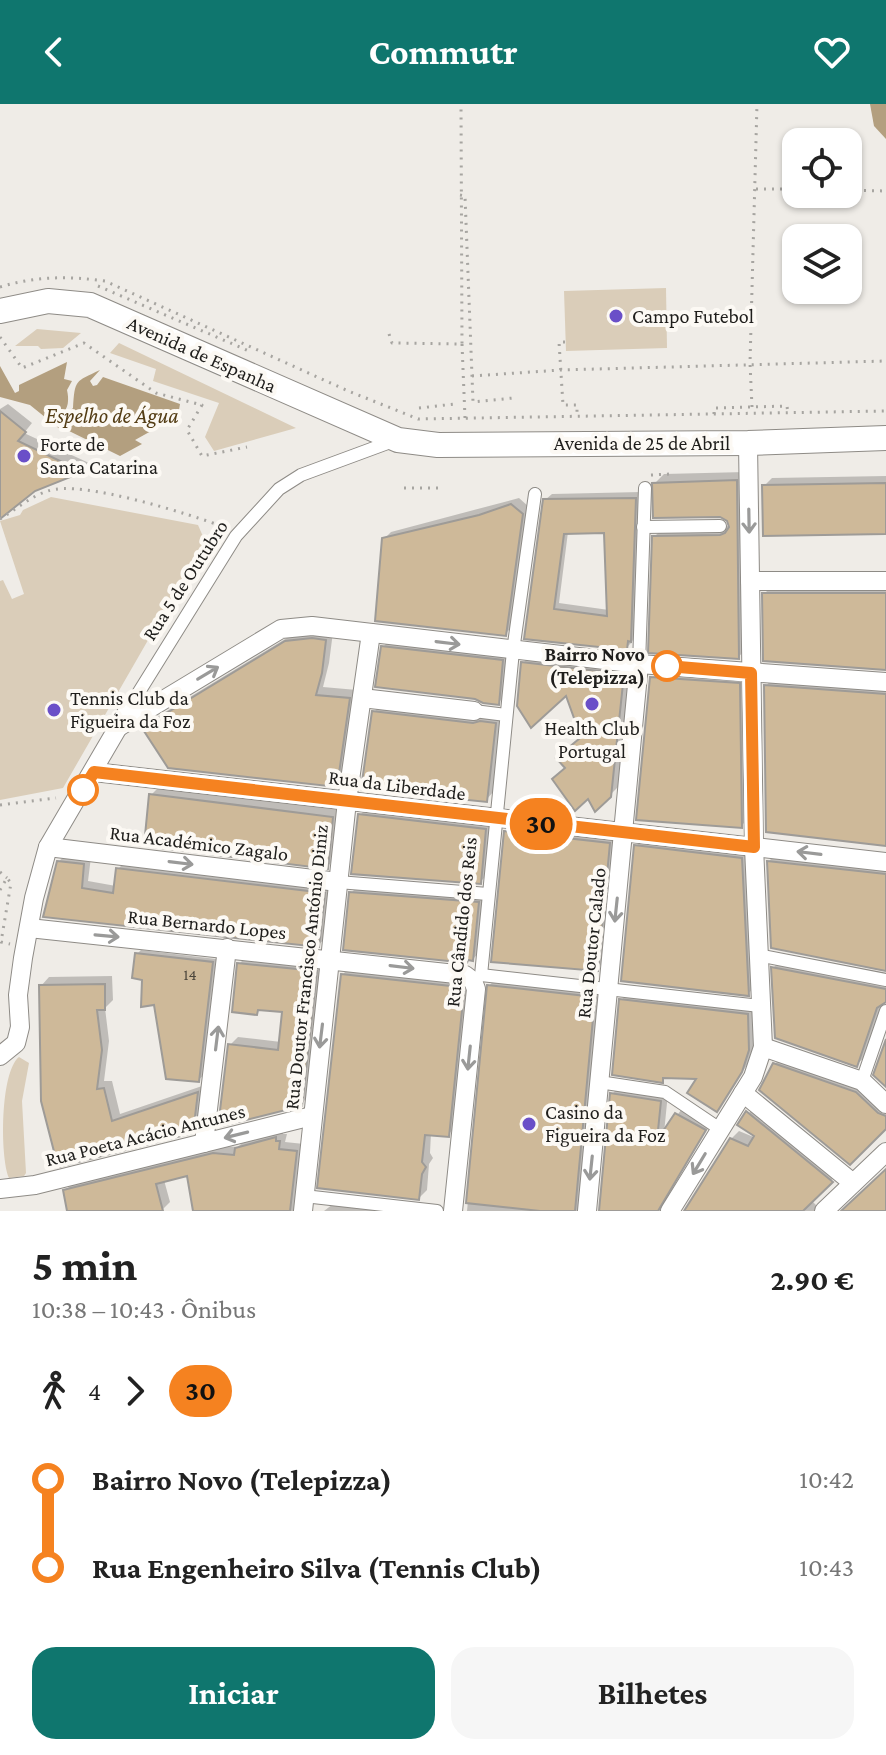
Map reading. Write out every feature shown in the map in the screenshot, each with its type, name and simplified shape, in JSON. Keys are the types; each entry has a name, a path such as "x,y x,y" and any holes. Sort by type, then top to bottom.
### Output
{"main road":[{"name":"Avenida de Espanha","path":"0,311 48,301 90,305 398,440"},
{"name":"Avenida de 25 de Abril","path":"398,440 438,445 748,443 886,438"}],"street":[{"name":"Rua 5 de Outubro","path":"0,1056 16,1043 20,1027 18,995 34,898 48,847 134,700 239,533 279,489 301,475 398,440"},
{"path":"670,1211 753,1077 763,1047 754,847 748,443"},
{"name":"Rua Doutor Calado","path":"587,1211 639,664 645,488"},
{"name":"Rua Cândido dos Reis","path":"453,1211 513,651 535,494"},
{"path":"643,527 720,526"},
{"path":"750,581 886,581"},
{"path":"117,728 281,629 312,626 639,664 886,682"},
{"name":"Rua Doutor Francisco António Diniz","path":"303,1204 347,801 371,633"},
{"path":"362,698 506,715"},
{"name":"Rua da Liberdade","path":"94,772 886,862"},
{"name":"Rua Académico Zagalo","path":"48,847 338,882 488,894"},
{"name":"Rua Bernardo Lopes","path":"27,938 227,948 477,978 760,1006"},
{"path":"204,1143 227,948"},
{"path":"758,955 886,980"},
{"path":"862,1081 886,1011"},
{"path":"763,1047 862,1081 886,1104"},
{"path":"599,1082 665,1092 720,1129"},
{"path":"743,1093 853,1183"},
{"name":"Rua Poeta Acácio Antunes","path":"0,1189 35,1185 312,1116"},
{"path":"824,1211 886,1152"},
{"path":"303,1204 437,1211"}],"path":[{"path":"461,104 465,418"},
{"path":"752,407 750,363 757,104"},
{"path":"756,189 782,189"},
{"path":"862,190 886,191"},
{"path":"460,195 465,196 473,402 513,398"},
{"path":"0,287 24,279 67,276 105,281 346,390 418,419 886,411"},
{"path":"0,293 65,282 105,287 392,416"},
{"path":"389,334 392,343 462,344"},
{"path":"0,337 22,368 84,343 156,393 202,405 187,430 202,456 247,447"},
{"path":"565,342 559,342 563,405 577,405 577,416"},
{"path":"472,376 750,363 886,361"},
{"path":"419,408 455,404"},
{"path":"714,415 714,408 787,406 788,414"},
{"path":"650,475 671,474"},
{"path":"404,488 440,488"},
{"path":"0,519 49,490 77,489 178,509 239,533"},
{"path":"0,805 59,798"},
{"path":"0,872 11,883 1,942 27,938"},
{"path":"0,890 7,878"}],"shaded area":[{"name":"Campo Futebol","path":"666,288 667,348 566,351 564,291"},
{"path":"37,329 81,333 63,348 15,346"},
{"path":"119,343 296,428 214,451 205,437 219,403 153,381 156,369 110,353"},
{"name":"Tennis Club da Figueira da Foz","path":"51,497 198,525 205,541 63,788 0,800 0,581 3,580 12,599 24,594 0,521 20,515 23,510"},
{"path":"19,1057 29,1063 22,1101 26,1173 9,1178 3,1134 5,1096 8,1079"}],"water":[{"path":"870,104 886,104 886,139 874,126"},
{"name":"Espelho de Água","path":"67,362 64,379 72,381 67,390 67,407 61,415 61,430 30,405 0,397 0,366 15,393 19,391 19,385"},
{"name":"Espelho de Água","path":"100,370 90,381 93,386 103,377 180,404 178,416 135,440 142,444 120,456 67,430 68,413 73,408 78,383"}],"building":[{"name":"Forte de Santa Catarina","path":"0,411 26,432 18,441 83,472 35,491 0,519"},
{"path":"737,480 739,659 648,653 652,536 720,535 729,527 727,521 720,517 653,518 652,483"},
{"path":"886,483 886,534 763,536 762,485"},
{"path":"636,498 631,642 628,641 627,650 524,639 543,499","holes":["604,533 607,616 554,609 564,534"]},
{"path":"511,504 523,514 506,636 375,621 382,538 479,515"},
{"path":"762,593 886,593 886,670 763,661"},
{"path":"326,640 316,695 350,698 337,787 168,768 142,728 285,641"},
{"path":"381,646 503,660 499,705 475,699 375,687"},
{"path":"521,662 624,674 611,797 595,812 588,799 575,811 552,779 565,768 556,758 586,733 574,718 566,696 531,728 517,706"},
{"path":"650,677 740,683 742,828 636,820"},
{"path":"764,685 886,694 886,846 766,832"},
{"path":"372,711 496,723 487,802 361,789"},
{"path":"149,794 333,817 328,869 144,846"},
{"path":"358,814 486,829 481,884 351,874"},
{"path":"504,831 610,843 598,971 491,962"},
{"path":"634,845 742,858 749,996 621,981"},
{"path":"57,861 84,864 82,888 113,893 116,868 325,893 319,947 43,917"},
{"path":"767,861 886,874 886,971 771,948"},
{"path":"349,892 479,902 473,961 468,960 467,963 343,950"},
{"path":"135,953 213,962 199,1082 166,1079 154,1005 141,1007 142,980 132,978"},
{"path":"237,963 317,971 302,1106 218,1127 228,1044 278,1050 282,1012 258,1010 257,1015 232,1012"},
{"path":"771,967 886,989 886,1002 877,1008 857,1067 775,1038"},
{"path":"341,974 460,987 464,991 449,1137 425,1135 422,1162 426,1167 422,1174 419,1200 317,1188"},
{"path":"105,984 105,1010 97,1010 102,1050 97,1089 104,1088 112,1121 198,1092 193,1133 58,1167 41,1101 39,985"},
{"name":"Casino da Figueira da Foz","path":"487,985 595,997 575,1211 540,1211 466,1203"},
{"path":"619,999 748,1014 749,1050 742,1072 717,1112 687,1093 696,1079 663,1078 663,1083 612,1075"},
{"path":"886,1039 886,1087 873,1075"},
{"path":"773,1063 856,1092 878,1113 886,1116 886,1129 850,1165 759,1090"},
{"path":"610,1093 661,1101 657,1140 675,1113 706,1130 658,1211 599,1211"},
{"path":"746,1111 833,1182 803,1211 684,1211 730,1138 748,1146 754,1136 737,1125"},
{"path":"276,1137 276,1141 280,1141 279,1149 297,1151 290,1211 193,1211 187,1176 156,1184 163,1211 67,1211 63,1190 213,1153 234,1155 235,1148"},
{"path":"886,1169 886,1211 841,1211"}],"bus line":[{"name":"30","path":"83,790 94,772 754,847 751,673 667,666"}],"place":[{"name":"Campo Futebol","path":"616,316"},
{"name":"Forte de Santa Catarina","path":"24,456"},
{"name":"Bairro Novo (Telepizza)","path":"667,666"},
{"name":"Health Club Portugal","path":"592,704"},
{"name":"Tennis Club da Figueira da Foz","path":"54,710"},
{"name":"Casino da Figueira da Foz","path":"529,1124"}]}
